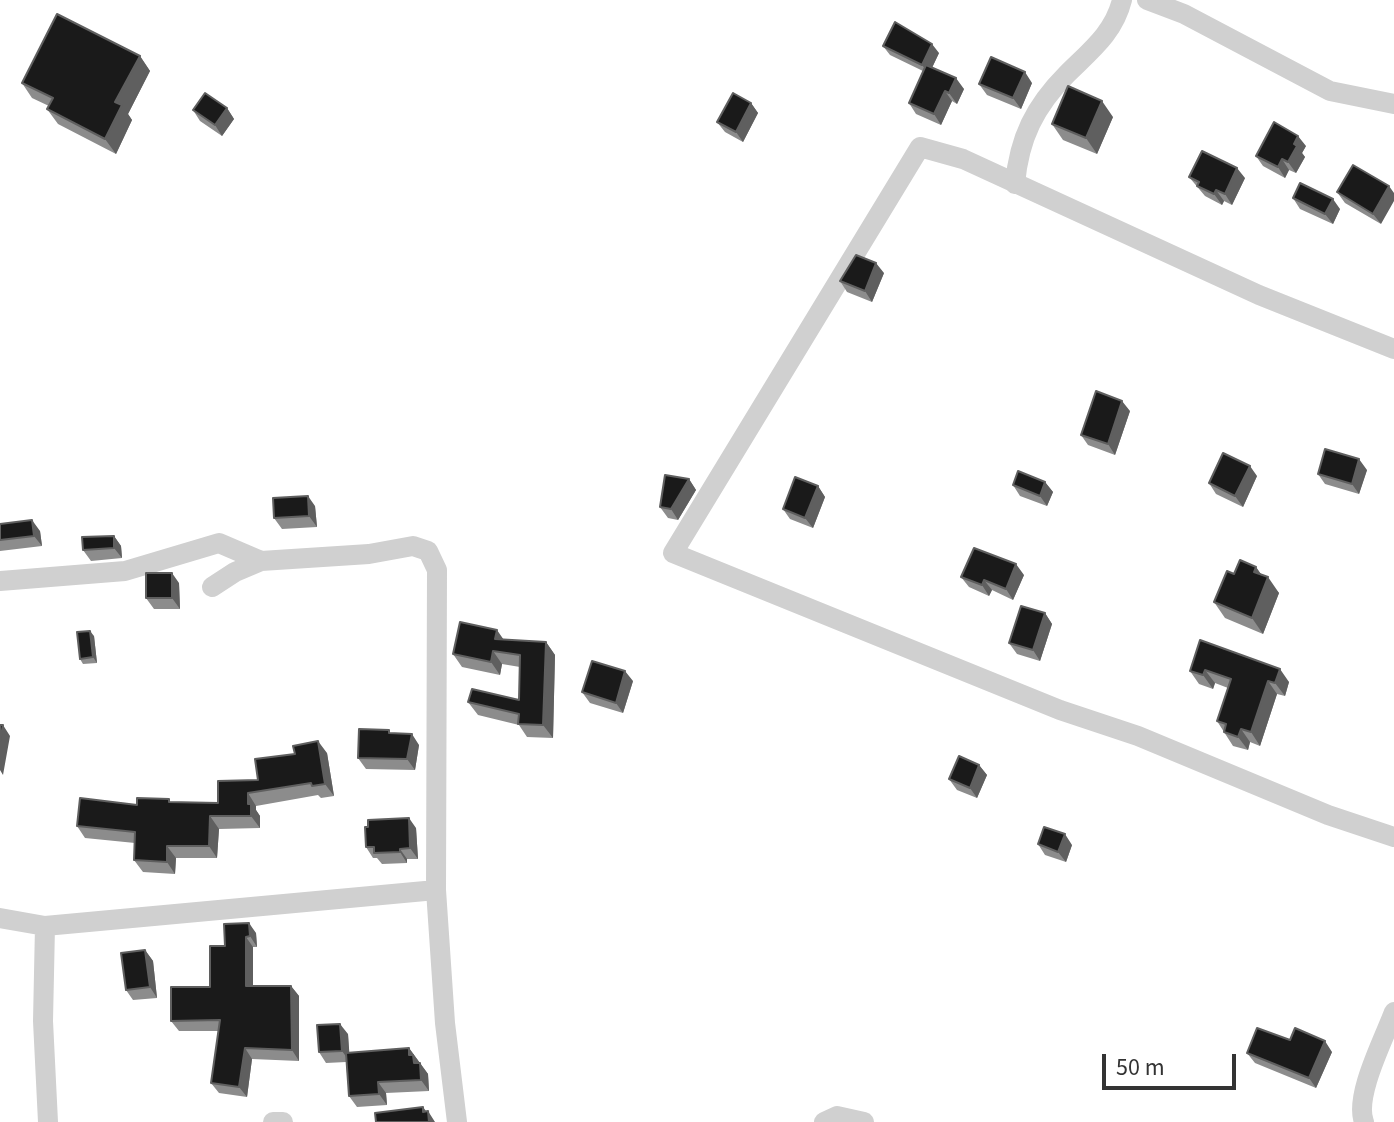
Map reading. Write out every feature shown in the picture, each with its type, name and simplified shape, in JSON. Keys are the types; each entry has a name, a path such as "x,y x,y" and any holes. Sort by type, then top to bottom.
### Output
{"street":[{"path":"1015,184 1017,159 1026,129 1065,75 1099,45 1122,0"},
{"path":"1147,0 1184,14 1330,91 1394,104"},
{"path":"1394,349 1285,306 963,159 920,147 673,553 1060,710 1138,736 1328,815 1394,837"},
{"path":"0,581 125,571 219,543 261,561"},
{"path":"212,587 235,572 261,561 369,554 413,546 428,551 437,570 436,890 445,1023 457,1122"},
{"path":"0,918 45,926 436,890"},
{"path":"45,926 43,1021 48,1122"},
{"path":"1364,1122 1361,1109 1366,1087 1394,1012"},
{"path":"824,1122 837,1116 864,1122"},
{"path":"273,1122 283,1122"}],"building":[{"path":"57,14 140,56 115,102 122,105 105,139 47,109 53,98 22,83"},
{"path":"895,22 932,44 922,65 883,46"},
{"path":"991,57 1025,72 1013,98 979,84"},
{"path":"926,65 956,78 949,93 945,91 934,114 909,103"},
{"path":"1068,86 1102,101 1086,138 1052,124"},
{"path":"205,93 227,108 215,125 193,110"},
{"path":"733,93 751,103 736,132 717,122"},
{"path":"1274,122 1298,136 1294,144 1297,146 1288,162 1282,159 1278,167 1256,156"},
{"path":"1202,151 1237,168 1225,194 1216,190 1214,194 1197,186 1199,182 1189,177"},
{"path":"1353,165 1389,186 1373,214 1337,192"},
{"path":"1300,183 1333,199 1325,214 1293,198"},
{"path":"856,255 876,263 865,291 840,281"},
{"path":"1096,391 1122,401 1108,444 1081,435"},
{"path":"1325,449 1359,459 1352,484 1318,474"},
{"path":"1223,453 1250,466 1235,496 1209,483"},
{"path":"1018,471 1045,482 1040,496 1013,485"},
{"path":"665,475 689,479 671,509 660,507"},
{"path":"795,477 818,486 805,518 783,509"},
{"path":"308,496 309,516 274,518 273,498"},
{"path":"32,520 34,536 0,540 0,524"},
{"path":"114,536 114,548 83,550 82,537"},
{"path":"974,548 1016,564 1006,589 984,580 982,585 961,577"},
{"path":"1240,560 1256,567 1254,572 1268,577 1252,618 1214,602 1227,571 1234,574"},
{"path":"146,573 172,573 172,598 146,598"},
{"path":"1021,606 1045,613 1033,650 1009,643"},
{"path":"460,622 497,630 495,639 546,642 543,725 518,724 519,714 468,702 472,689 519,700 520,655 493,651 491,662 453,654"},
{"path":"90,631 93,657 80,659 77,632"},
{"path":"1200,640 1280,669 1275,683 1268,681 1251,732 1241,729 1238,737 1224,732 1226,724 1217,721 1231,679 1205,670 1203,675 1190,671"},
{"path":"592,661 625,671 616,703 582,692"},
{"path":"359,729 412,734 407,759 358,758"},
{"path":"318,741 325,784 312,786 311,783 248,793 251,816 210,816 209,846 167,846 167,862 134,860 135,832 77,826 80,798 137,805 137,798 218,803 218,781 258,780 255,759 295,754 293,746"},
{"path":"959,756 979,765 970,788 949,779"},
{"path":"409,818 410,848 400,849 400,852 374,853 374,847 366,847 365,827 368,827 368,820"},
{"path":"1044,827 1065,834 1058,852 1038,844"},
{"path":"249,923 246,986 291,986 292,1050 245,1048 239,1087 211,1083 220,1020 171,1021 171,987 210,987 210,946 225,946 224,924"},
{"path":"145,950 150,987 126,990 121,953"},
{"path":"340,1024 342,1051 319,1052 317,1025"},
{"path":"1257,1028 1290,1040 1295,1028 1325,1041 1309,1078 1247,1053"},
{"path":"409,1048 414,1063 420,1063 421,1080 378,1082 379,1094 349,1096 346,1053"},
{"path":"423,1107 423,1112 428,1111 429,1122 376,1122 375,1113"}]}
